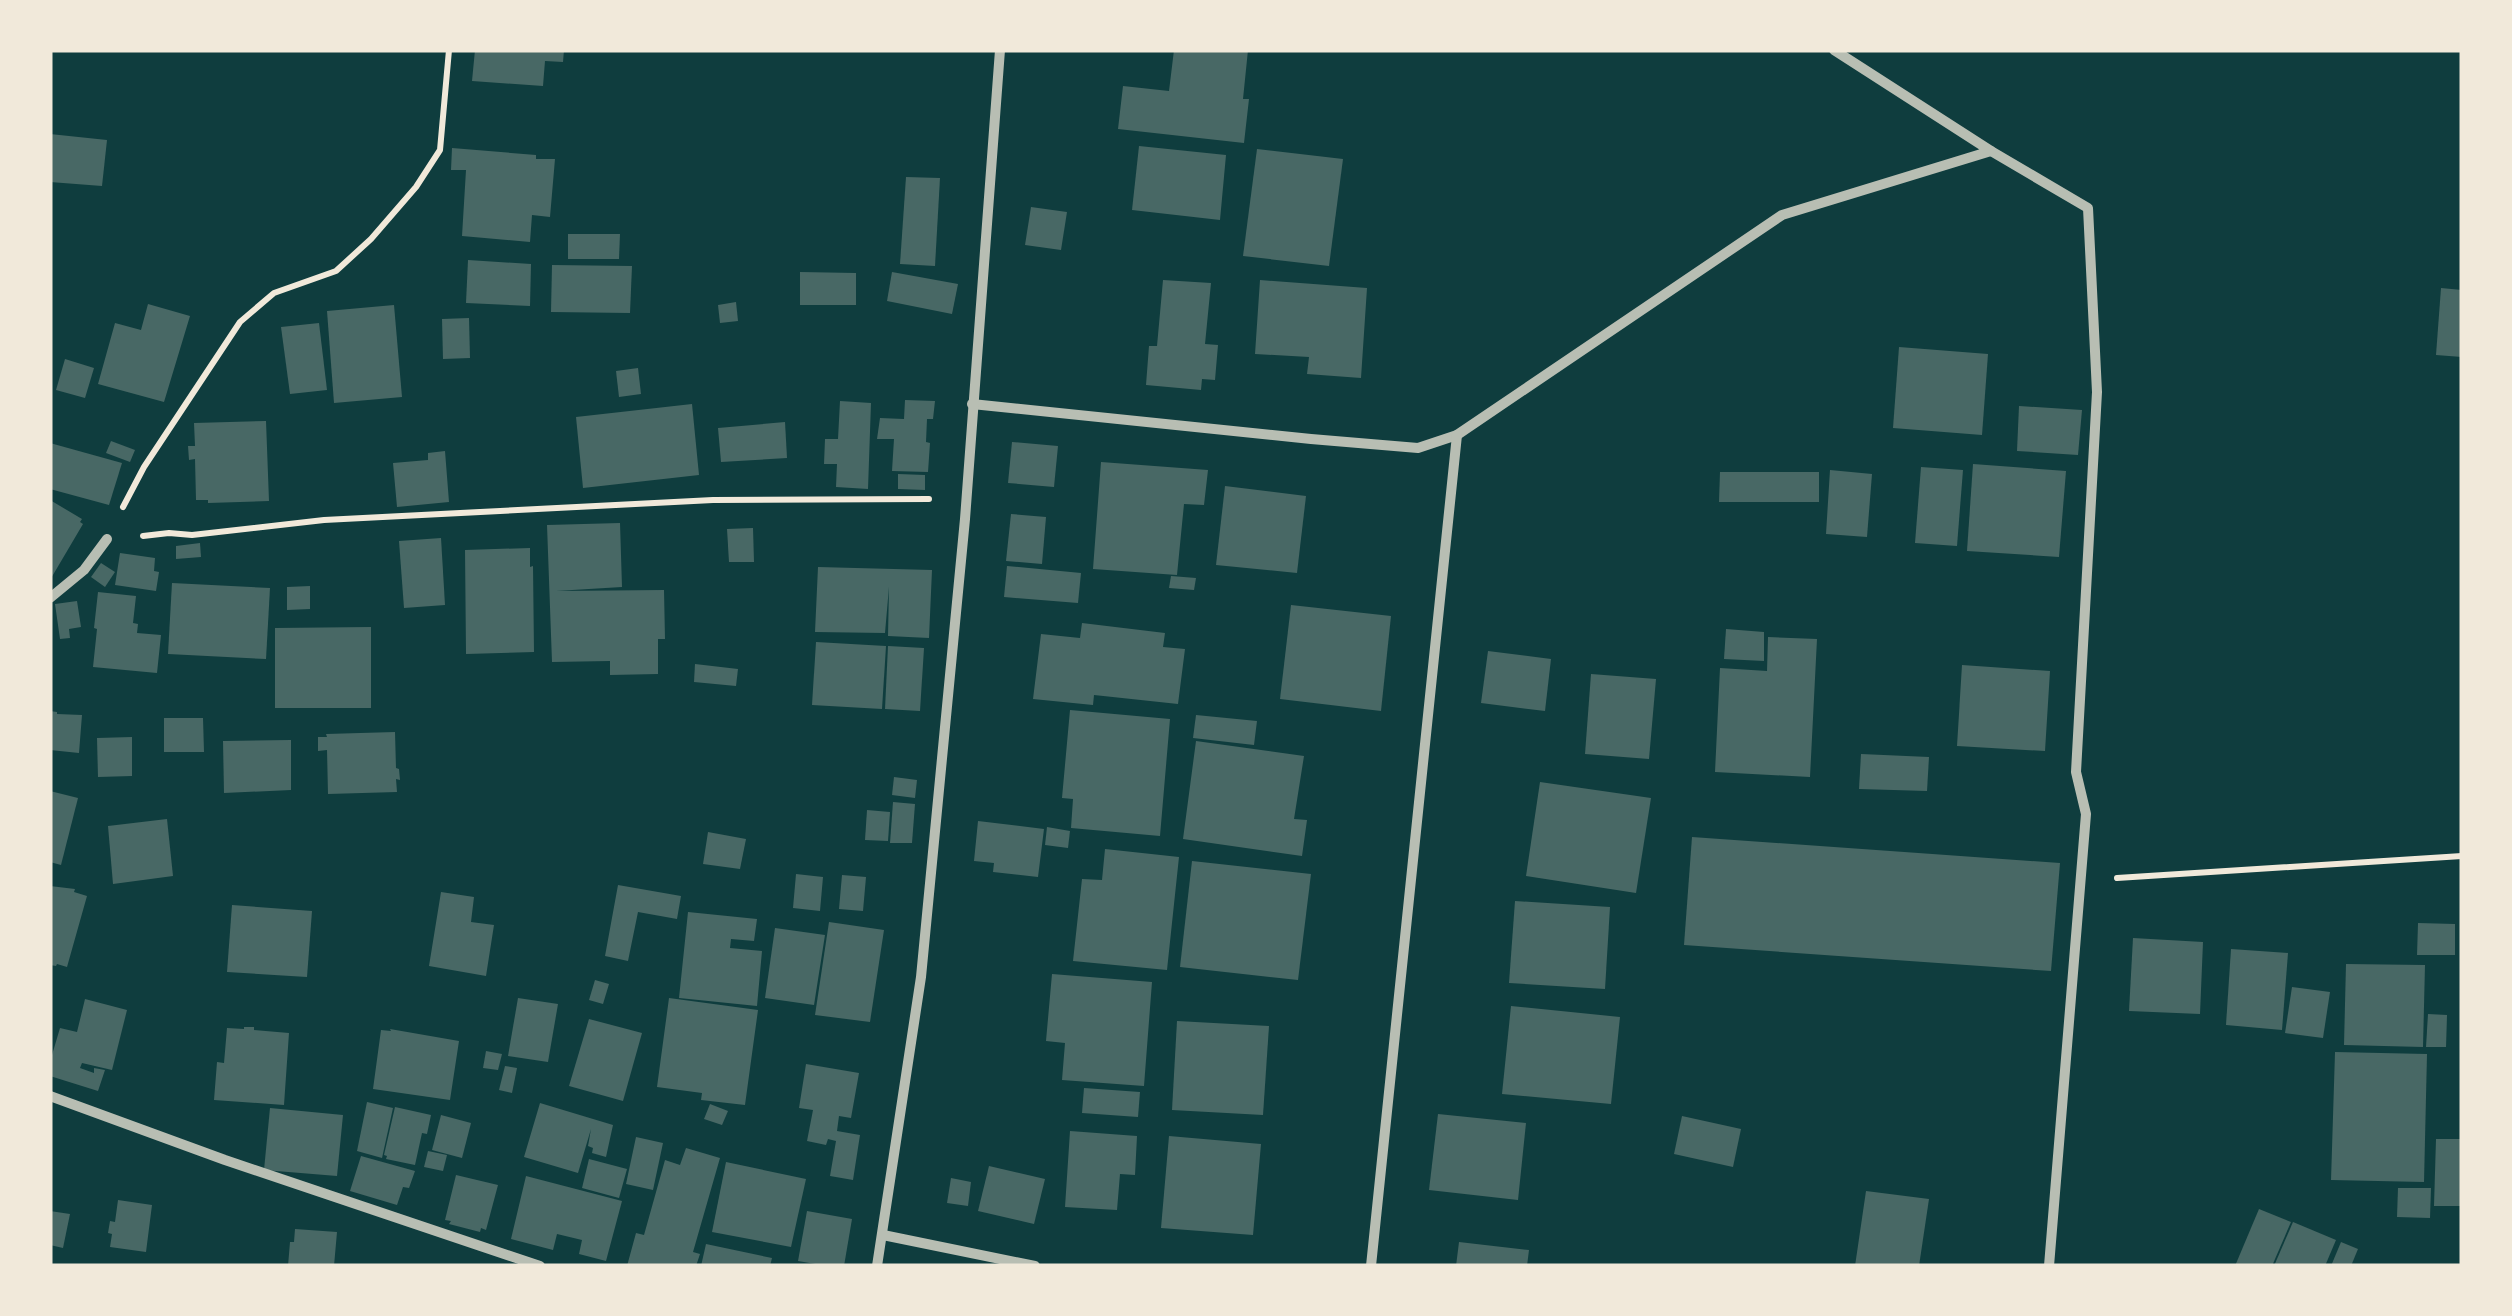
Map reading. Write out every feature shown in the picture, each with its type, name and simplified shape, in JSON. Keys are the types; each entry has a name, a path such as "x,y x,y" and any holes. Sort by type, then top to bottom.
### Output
{"street":[{"path":"877,1266 920,977 966,499 1000,50"},
{"path":"1834,50 1991,152 2088,208 2097,392 2076,772 2086,814 2049,1266"},
{"path":"972,404 1418,448 1458,435 1782,216 1991,152"},
{"path":"1371,1266 1458,435"},
{"path":"50,598 84,570 107,539"},
{"path":"50,1096 225,1160 540,1266"},
{"path":"883,1235 1035,1266"}],"path":[{"path":"107,539 144,467 240,322 274,293 336,271 371,240 416,187 440,150 448,50"},
{"path":"107,539 192,535 324,520 713,500 966,499"},
{"path":"2080,880 2462,856"}],"building":[{"path":"475,50 564,50 563,62 545,61 543,86 472,81"},
{"path":"1174,50 1248,50 1243,99 1249,99 1244,143 1118,129 1123,86 1169,91"},
{"path":"50,134 107,140 102,186 50,182"},
{"path":"1139,146 1226,155 1220,220 1132,210"},
{"path":"452,148 555,159 550,217 532,215 530,242 462,236 466,170 451,170"},
{"path":"1257,149 1343,159 1329,266 1243,256"},
{"path":"906,177 940,178 935,266 900,264"},
{"path":"1031,207 1067,212 1061,250 1025,245"},
{"path":"568,234 620,234 619,259 568,259"},
{"path":"468,260 531,264 530,306 466,303"},
{"path":"552,265 632,266 630,313 551,312"},
{"path":"800,272 856,273 856,305 800,305"},
{"path":"892,272 958,284 952,314 887,301"},
{"path":"1163,280 1211,283 1205,344 1218,345 1215,380 1202,379 1201,390 1146,385 1149,346 1157,346"},
{"path":"1260,280 1367,288 1361,378 1307,374 1309,357 1255,354"},
{"path":"2441,288 2462,290 2462,357 2436,355"},
{"path":"736,302 738,321 720,323 718,305"},
{"path":"148,304 190,316 164,402 98,384 115,323 141,330"},
{"path":"394,305 402,397 334,403 327,311"},
{"path":"469,318 470,358 443,359 442,319"},
{"path":"319,323 327,390 290,394 281,327"},
{"path":"1899,347 1988,354 1982,435 1893,428"},
{"path":"65,359 94,368 85,398 56,390"},
{"path":"638,368 641,394 619,397 616,371"},
{"path":"905,400 935,401 933,419 927,419 928,472 892,471 894,439 877,439 880,418 904,419"},
{"path":"840,401 871,403 868,489 836,487 837,464 824,464 825,439 838,439"},
{"path":"692,404 699,475 583,488 576,417"},
{"path":"2019,406 2082,410 2078,455 2017,451"},
{"path":"266,421 269,501 196,500 195,459 189,460 188,446 195,446 194,423"},
{"path":"785,422 787,458 721,462 718,428"},
{"path":"111,441 135,450 130,462 106,453"},
{"path":"1012,442 1058,446 1054,487 1008,483"},
{"path":"50,443 122,463 109,505 50,489"},
{"path":"445,451 449,502 397,507 393,463 428,460 428,453"},
{"path":"1101,462 1208,470 1204,505 1184,504 1177,575 1093,569"},
{"path":"1973,464 2066,471 2059,557 1967,551"},
{"path":"1921,467 1963,470 1957,546 1915,543"},
{"path":"1830,470 1872,474 1867,537 1826,534"},
{"path":"1720,472 1819,472 1819,502 1719,502"},
{"path":"898,474 925,475 925,490 898,489"},
{"path":"1225,486 1306,496 1297,573 1216,565"},
{"path":"50,500 82,519 83,524 50,580"},
{"path":"1011,514 1046,517 1042,564 1006,561"},
{"path":"620,523 622,587 556,591 664,590 665,639 658,639 658,674 610,675 610,661 552,662 547,525"},
{"path":"753,528 754,562 729,562 727,529"},
{"path":"441,538 445,605 404,608 399,541"},
{"path":"200,543 201,557 176,559 176,546"},
{"path":"530,548 534,652 466,654 465,550"},
{"path":"120,553 155,558 154,571 159,572 156,591 115,585"},
{"path":"101,563 115,572 105,587 91,577"},
{"path":"1007,566 1081,573 1078,603 1004,597"},
{"path":"818,567 932,570 929,638 888,636 889,587 885,633 815,632"},
{"path":"1171,576 1196,578 1194,590 1169,588"},
{"path":"172,583 270,588 266,659 168,654"},
{"path":"310,586 310,609 287,610 287,587"},
{"path":"98,592 136,596 133,623 138,624 137,633 161,635 157,673 93,667"},
{"path":"77,601 81,627 69,629 70,638 60,639 55,604"},
{"path":"1291,605 1391,616 1381,711 1280,699"},
{"path":"1082,623 1165,633 1163,647 1185,649 1178,704 1094,695 1093,705 1033,699 1041,634 1080,638"},
{"path":"371,627 371,708 275,708 275,628"},
{"path":"1726,629 1764,632 1764,661 1724,659"},
{"path":"1768,637 1817,639 1810,777 1715,772 1720,668 1767,671"},
{"path":"816,642 886,646 882,709 812,705"},
{"path":"888,646 924,648 920,711 885,709"},
{"path":"1488,651 1551,659 1545,711 1481,703"},
{"path":"695,664 738,669 736,686 694,682"},
{"path":"1962,665 2050,671 2045,751 1957,746"},
{"path":"1591,674 1656,679 1649,759 1585,754"},
{"path":"1070,710 1170,719 1160,836 1071,828 1073,799 1062,798"},
{"path":"50,711 82,715 79,753 50,750"},
{"path":"1196,715 1257,721 1254,745 1193,738"},
{"path":"164,718 203,718 204,752 164,752"},
{"path":"395,732 400,780 396,779 397,792 328,794 327,750 318,751 318,737"},
{"path":"132,737 132,776 98,777 97,738"},
{"path":"291,740 291,790 224,793 223,741"},
{"path":"1196,741 1304,756 1294,819 1307,820 1302,856 1183,839"},
{"path":"1861,754 1929,757 1927,791 1859,789"},
{"path":"894,777 917,780 915,798 892,795"},
{"path":"1540,782 1651,798 1636,893 1526,876"},
{"path":"50,791 78,798 61,865 50,862"},
{"path":"893,802 915,804 912,843 890,843"},
{"path":"867,810 890,812 888,841 865,840"},
{"path":"167,819 173,876 113,884 108,826"},
{"path":"978,821 1044,829 1038,877 993,872 994,863 974,861"},
{"path":"1047,827 1070,831 1068,848 1045,845"},
{"path":"708,832 746,839 740,869 703,864"},
{"path":"1692,837 2060,863 2051,971 1684,945"},
{"path":"1105,849 1179,857 1167,970 1073,961 1082,879 1102,880"},
{"path":"1192,861 1311,874 1298,980 1180,967"},
{"path":"796,874 823,877 820,911 793,908"},
{"path":"842,875 866,877 863,911 839,909"},
{"path":"618,885 681,896 677,919 638,912 628,961 605,956"},
{"path":"50,886 75,889 74,892 87,896 67,967 50,965"},
{"path":"441,892 474,897 471,922 494,925 486,976 429,966"},
{"path":"1515,901 1610,907 1605,989 1509,983"},
{"path":"232,905 312,911 307,977 227,972"},
{"path":"688,912 757,919 754,941 731,939 730,948 762,951 757,1006 679,998"},
{"path":"829,922 884,930 870,1022 815,1015"},
{"path":"2418,923 2455,924 2455,955 2417,955"},
{"path":"775,928 825,935 814,1005 765,998"},
{"path":"2133,938 2203,942 2200,1014 2129,1011"},
{"path":"2231,949 2288,953 2282,1030 2226,1025"},
{"path":"2346,964 2425,965 2423,1047 2344,1045"},
{"path":"1052,974 1152,982 1144,1086 1062,1080 1065,1043 1046,1041"},
{"path":"595,980 609,984 603,1004 589,1000"},
{"path":"2292,987 2330,992 2323,1038 2285,1033"},
{"path":"518,998 558,1004 548,1062 508,1056"},
{"path":"669,998 758,1010 745,1105 701,1100 702,1093 657,1087"},
{"path":"85,999 127,1010 112,1070 82,1063 80,1068 94,1073 94,1068 105,1070 98,1091 50,1076 60,1028 77,1032"},
{"path":"1511,1006 1620,1017 1611,1104 1502,1094"},
{"path":"2428,1014 2447,1015 2446,1047 2426,1047"},
{"path":"589,1019 642,1033 623,1101 569,1086"},
{"path":"1177,1021 1269,1026 1263,1115 1172,1110"},
{"path":"227,1028 289,1033 284,1105 214,1100 217,1062 224,1063"},
{"path":"381,1030 459,1041 450,1100 373,1089"},
{"path":"486,1051 502,1054 498,1070 483,1068"},
{"path":"2335,1052 2427,1054 2424,1182 2331,1180"},
{"path":"806,1064 859,1073 851,1118 839,1116 837,1131 860,1135 853,1180 830,1176 836,1141 828,1139 826,1145 807,1141 813,1110 799,1108"},
{"path":"505,1066 517,1068 512,1093 499,1090"},
{"path":"1084,1088 1140,1092 1138,1117 1082,1113"},
{"path":"367,1102 393,1108 382,1158 357,1151"},
{"path":"540,1103 613,1125 606,1157 592,1153 593,1148 588,1146 591,1129 578,1173 524,1157"},
{"path":"710,1104 728,1111 722,1125 704,1119"},
{"path":"395,1107 431,1115 427,1134 422,1133 415,1165 386,1159 384,1155"},
{"path":"270,1108 343,1115 337,1176 264,1170"},
{"path":"1438,1114 1526,1123 1518,1200 1429,1190"},
{"path":"441,1115 471,1123 462,1158 432,1150"},
{"path":"1682,1116 1741,1129 1733,1167 1674,1154"},
{"path":"1070,1131 1137,1136 1135,1175 1120,1174 1117,1210 1065,1207"},
{"path":"1169,1136 1261,1144 1253,1235 1161,1228"},
{"path":"636,1137 663,1143 653,1190 626,1184"},
{"path":"2436,1139 2462,1139 2462,1206 2434,1206"},
{"path":"686,1148 720,1158 693,1252 700,1254 696,1266 627,1266 636,1233 644,1235 665,1160 680,1165"},
{"path":"428,1151 447,1155 443,1171 424,1167"},
{"path":"361,1156 415,1171 409,1188 403,1187 397,1205 350,1191"},
{"path":"589,1159 627,1169 619,1198 582,1188"},
{"path":"726,1162 806,1179 791,1247 712,1232"},
{"path":"989,1166 1045,1179 1034,1224 978,1211"},
{"path":"456,1175 498,1185 486,1230 481,1228 480,1232 445,1220"},
{"path":"526,1176 622,1201 606,1261 579,1254 582,1240 557,1234 553,1250 511,1239"},
{"path":"951,1178 971,1182 968,1206 947,1203"},
{"path":"2398,1188 2431,1188 2430,1218 2397,1217"},
{"path":"1866,1191 1929,1199 1919,1266 1855,1266"},
{"path":"118,1200 152,1205 146,1252 110,1247 110,1221 115,1222"},
{"path":"2259,1209 2291,1222 2272,1266 2235,1266"},
{"path":"50,1211 70,1214 63,1248 50,1245"},
{"path":"807,1211 852,1219 844,1266 798,1261"},
{"path":"2293,1222 2336,1240 2325,1266 2274,1266"},
{"path":"295,1229 337,1232 334,1266 288,1266"},
{"path":"1459,1242 1529,1250 1527,1266 1456,1266"},
{"path":"2341,1242 2358,1249 2351,1266 2331,1266"},
{"path":"706,1244 772,1258 770,1266 701,1266"}]}
